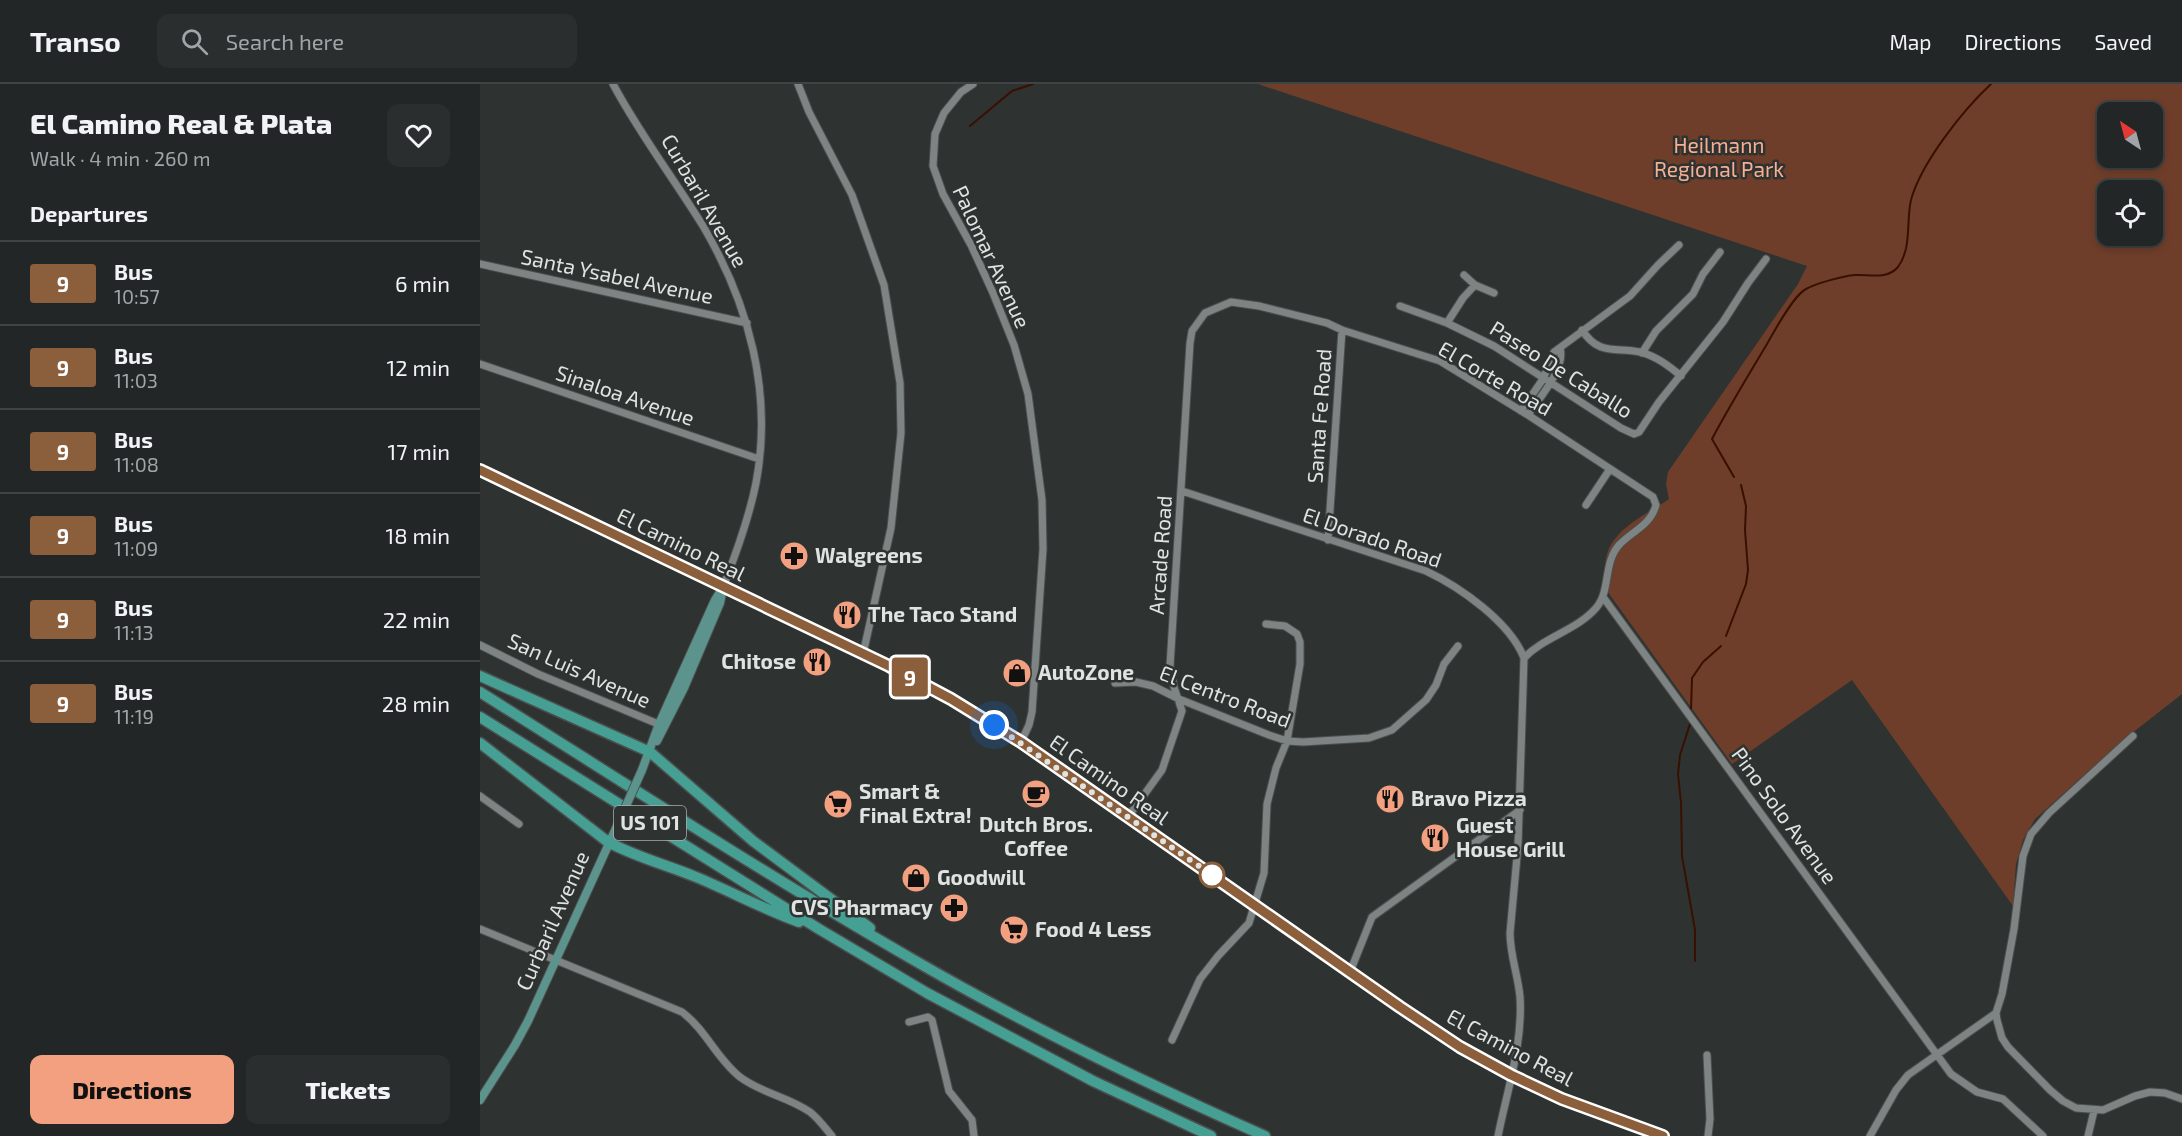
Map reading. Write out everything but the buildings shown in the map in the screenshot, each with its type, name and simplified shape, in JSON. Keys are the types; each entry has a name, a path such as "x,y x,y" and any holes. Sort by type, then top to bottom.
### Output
{"highway":[{"path":"480,676 650,752 753,841 914,960"},
{"name":"US 101","path":"480,692 850,923 914,960 1020,1019 1106,1063 1265,1136"},
{"name":"US 101","path":"480,717 819,929 927,993 1024,1046 1211,1136"},
{"path":"480,743 609,842 623,850 697,877 770,911 819,929"}],"main road":[{"name":"El Camino Real","path":"480,470 863,654 951,699 1021,742 1440,1034 1511,1075 1580,1107 1663,1136"},
{"name":"Curbaril Avenue","path":"480,1100 515,1046 720,603 723,587"}],"street":[{"name":"Curbaril Avenue","path":"613,84 713,245 730,279 747,323 756,358 759,382 759,459 753,494 723,587"},
{"path":"798,84 809,112 852,195 877,263 884,285 900,383 901,433 891,528 863,654"},
{"name":"Palomar Avenue","path":"973,84 962,92 944,113 935,134 933,166 943,195 980,264 1014,345 1028,394 1042,500 1043,549 1032,712 1021,742"},
{"path":"1524,413 1554,352 1630,296 1679,245"},
{"path":"1642,352 1656,331 1693,294 1703,274 1720,252"},
{"name":"Paseo De Caballo","path":"1400,306 1447,323 1494,346 1621,428 1634,434 1639,432 1659,402 1723,322 1766,259"},
{"name":"Santa Ysabel Avenue","path":"480,264 747,323"},
{"path":"1464,275 1475,285 1494,292"},
{"path":"1447,323 1463,298 1475,285"},
{"name":"El Corte Road","path":"1231,302 1288,312 1327,323 1342,330 1440,361 1653,497 1656,502 1651,519 1624,540 1613,553 1603,597"},
{"name":"Arcade Road","path":"1128,817 1162,770 1182,711 1170,666 1192,331 1205,313 1231,302"},
{"name":"Santa Fe Road","path":"1328,540 1342,330"},
{"path":"1582,330 1589,340 1602,348 1642,352 1665,363 1681,376"},
{"path":"1524,413 1540,399 1550,383 1562,354 1560,348"},
{"name":"Sinaloa Avenue","path":"480,364 759,459"},
{"path":"1533,394 1540,399"},
{"path":"1586,505 1610,469"},
{"name":"El Dorado Road","path":"1182,491 1417,567 1438,576 1484,609 1503,626 1520,648 1524,658"},
{"path":"1498,1136 1517,1048 1520,1015 1520,997 1510,939 1520,810 1524,658 1537,647 1589,615 1603,597"},
{"name":"Pino Solo Avenue","path":"1603,597 1951,1074 1977,1092 2003,1099 2043,1136"},
{"path":"1172,1040 1200,979 1249,923 1264,873 1271,784 1287,741 1299,675 1300,642 1293,630 1266,624"},
{"name":"San Luis Avenue","path":"480,645 538,674 662,726"},
{"name":"El Centro Road","path":"1116,683 1136,682 1152,686 1179,699 1287,741 1369,738 1384,734 1426,699 1436,685 1444,664 1458,646"},
{"path":"2133,736 2049,813 2031,834 2023,856 2010,950 1996,1013 2000,1034 2005,1043 2050,1090 2069,1105 2083,1110 2103,1110 2150,1092 2182,1098"},
{"path":"480,796 519,824"},
{"path":"1350,972 1372,917 1520,810"},
{"path":"480,929 682,1012 694,1022 738,1075 757,1088 812,1113 832,1136"},
{"path":"1870,1136 1896,1090 1908,1075 1996,1013"},
{"path":"909,1022 928,1017 932,1020 949,1090 972,1120 974,1136"},
{"path":"1707,1055 1710,1119 1708,1136"},
{"path":"2088,1136 2094,1111"}],"green space":[{"name":"Heilmann Regional Park","path":"1258,84 2182,84 2182,694 2122,741 2035,819 2023,840 2016,864 2013,906 1852,680 1732,764 1602,584 1607,555 1612,542 1634,521 1669,499 1666,484 1668,472 1798,284 1807,266"}],"waterway":[{"path":"970,126 1012,91 1033,84"},
{"path":"1734,477 1712,439 1785,314 1806,289 1830,280 1855,275 1889,274 1898,267 1907,243 1911,200 1916,185 1944,138 1991,84"},
{"path":"1726,636 1746,584 1748,570 1746,506 1741,485"},
{"path":"1691,709 1692,678 1703,662 1721,646"},
{"path":"1690,724 1680,755 1678,774 1682,856 1695,930 1695,961"}],"bus line":[{"name":"9","path":"480,470 889,666 951,699 1021,742 1460,1047 1562,1099 1603,1116 1663,1136"}],"place":[{"name":"Walgreens","path":"794,556"},
{"name":"The Taco Stand","path":"847,615"},
{"name":"Chitose","path":"817,662"},
{"name":"AutoZone","path":"1017,673"},
{"name":"Dutch Bros. Coffee","path":"1036,794"},
{"name":"Bravo Pizza","path":"1390,799"},
{"name":"Smart & Final Extra!","path":"838,804"},
{"name":"Guest House Grill","path":"1435,838"},
{"name":"Goodwill","path":"916,878"},
{"name":"CVS Pharmacy","path":"954,908"},
{"name":"Food 4 Less","path":"1014,930"}],"route":[{"path":"994,725 1212,875"}]}
